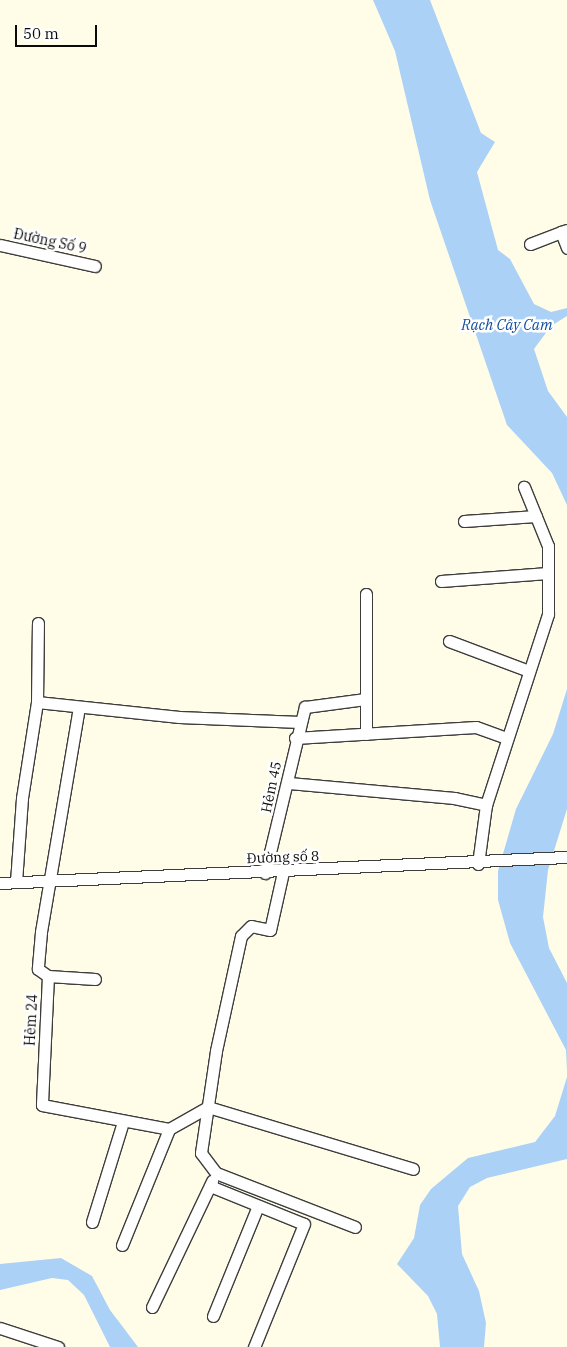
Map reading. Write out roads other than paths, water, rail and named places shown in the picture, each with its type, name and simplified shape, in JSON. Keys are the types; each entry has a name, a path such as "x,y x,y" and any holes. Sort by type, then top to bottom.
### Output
{"street":[{"path":"530,244 564,231 567,248"},
{"name":"Đường Số 9","path":"0,245 95,266"},
{"path":"482,864 486,805 506,738 548,614 548,546 524,488"},
{"path":"464,521 536,516"},
{"path":"441,581 548,573"},
{"path":"366,594 366,734"},
{"path":"16,882 22,798 37,702 38,624"},
{"path":"449,642 529,671"},
{"name":"Hẻm 45","path":"265,873 289,783 295,738 305,707 366,699"},
{"path":"37,702 79,707 300,722"},
{"path":"47,882 79,707"},
{"path":"295,738 476,727 506,738"},
{"path":"289,783 454,798 486,805"},
{"name":"Đường số 8","path":"0,883 482,864 567,857"},
{"path":"282,872 270,930 251,926 241,936 208,1106 201,1153 216,1173 356,1227"},
{"name":"Hẻm 24","path":"47,882 38,969 48,976 42,1105 122,1122"},
{"path":"48,976 95,979"},
{"path":"122,1245 169,1129 208,1106 414,1169"},
{"path":"92,1222 122,1122 169,1129"},
{"path":"152,1307 216,1173"},
{"path":"210,1186 304,1224 254,1347"},
{"path":"213,1316 258,1206"},
{"path":"0,1328 37,1343 58,1347"}],"water":[{"name":"Rạch Cây Cam","path":"373,0 430,0 481,133 495,142 477,172 498,250 510,259 534,304 551,312 567,308 567,316 551,326 534,349 548,391 567,417 567,505 552,473 507,425 430,200 395,51"},
{"path":"567,689 567,809 548,870 543,917 549,948 567,983 567,1071 566,1050 510,943 498,900 498,871 516,809 553,734"},
{"path":"567,1077 567,1159 487,1178 470,1187 458,1206 462,1254 479,1291 486,1323 484,1347 440,1347 437,1314 428,1296 397,1264 414,1238 420,1205 431,1189 468,1158 535,1142 555,1116"},
{"path":"61,1258 92,1276 110,1310 138,1347 110,1347 84,1295 68,1280 52,1278 0,1290 0,1264"}]}
